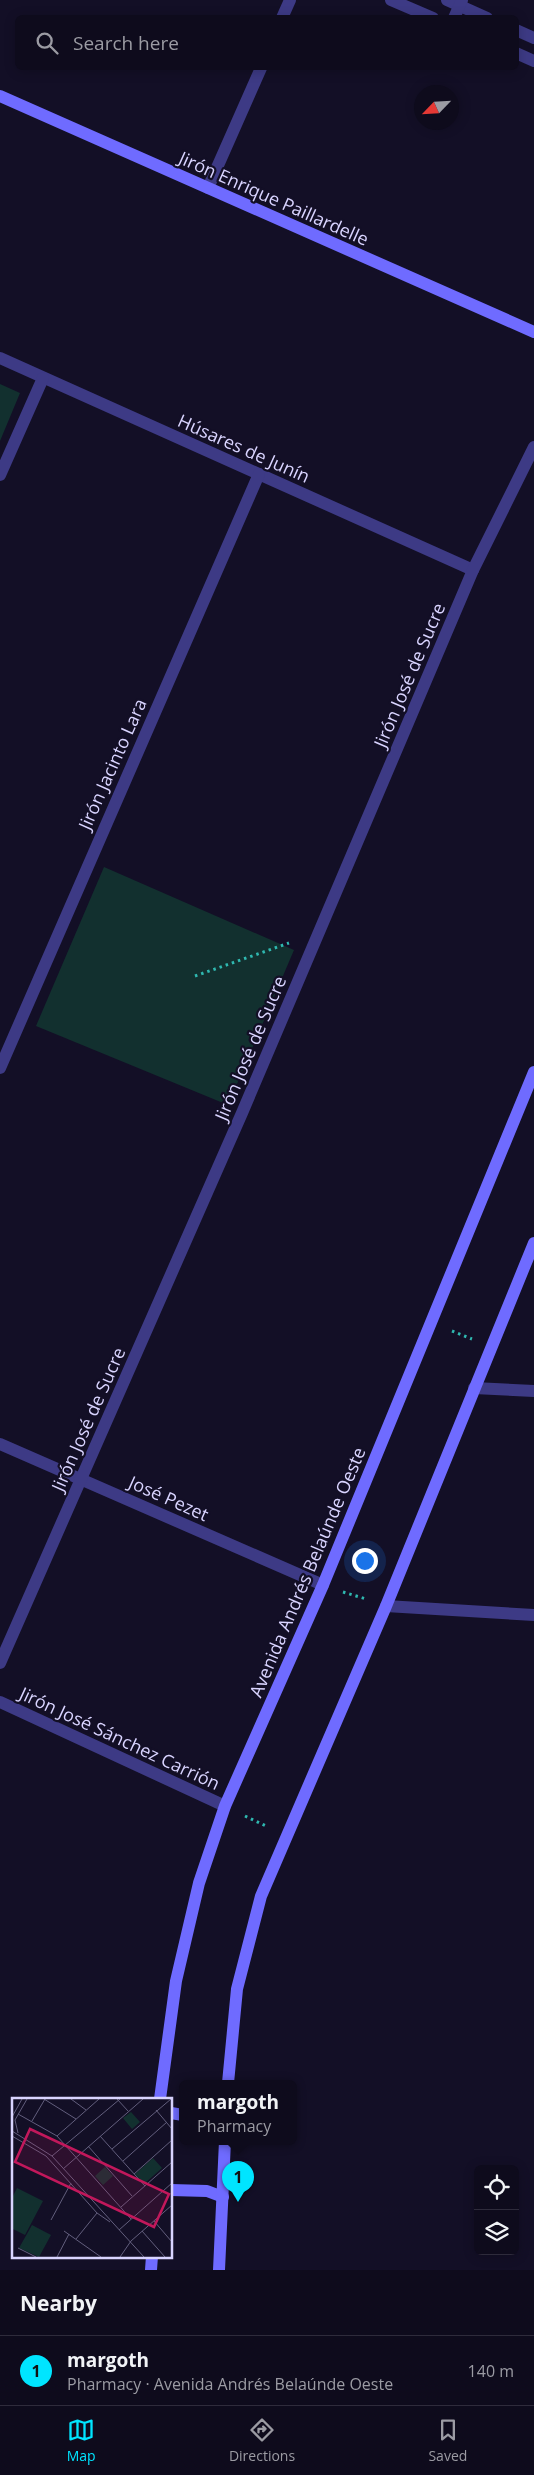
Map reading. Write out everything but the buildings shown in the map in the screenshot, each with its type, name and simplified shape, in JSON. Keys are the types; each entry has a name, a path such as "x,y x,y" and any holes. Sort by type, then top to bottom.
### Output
{"street":[{"path":"283,15 290,0"},
{"path":"391,0 425,15"},
{"path":"447,0 459,8 479,15"},
{"path":"519,31 534,38"},
{"path":"519,55 534,61"},
{"path":"208,188 260,70"},
{"name":"Jirón Enrique Paillardelle","path":"0,96 534,332"},
{"name":"Húsares de Junín","path":"0,358 473,570"},
{"path":"0,475 43,378"},
{"name":"Jirón José de Sucre","path":"0,1663 318,933 473,570 534,447"},
{"name":"Jirón Jacinto Lara","path":"0,1068 259,474"},
{"name":"Avenida Andrés Belaúnde Oeste","path":"160,2098 176,1981 199,1883 225,1806 323,1585 534,1072"},
{"path":"228,2080 237,1989 260,1896 386,1606 534,1243"},
{"path":"474,1388 534,1391"},
{"name":"José Pezet","path":"0,1444 323,1585"},
{"path":"386,1606 534,1615"},
{"name":"Jirón José Sánchez Carrión","path":"0,1702 225,1806"},
{"path":"219,2270 225,2145"},
{"path":"172,2190 207,2191 223,2197"}],"path":[{"path":"195,976 318,933"},
{"path":"430,1323 492,1346"},
{"path":"323,1585 386,1606"},
{"path":"225,1806 286,1837"}],"green space":[{"path":"0,384 20,393 0,441"},
{"path":"104,867 294,950 228,1105 36,1026"}],"place":[{"name":"margoth","path":"238,2202"}]}
